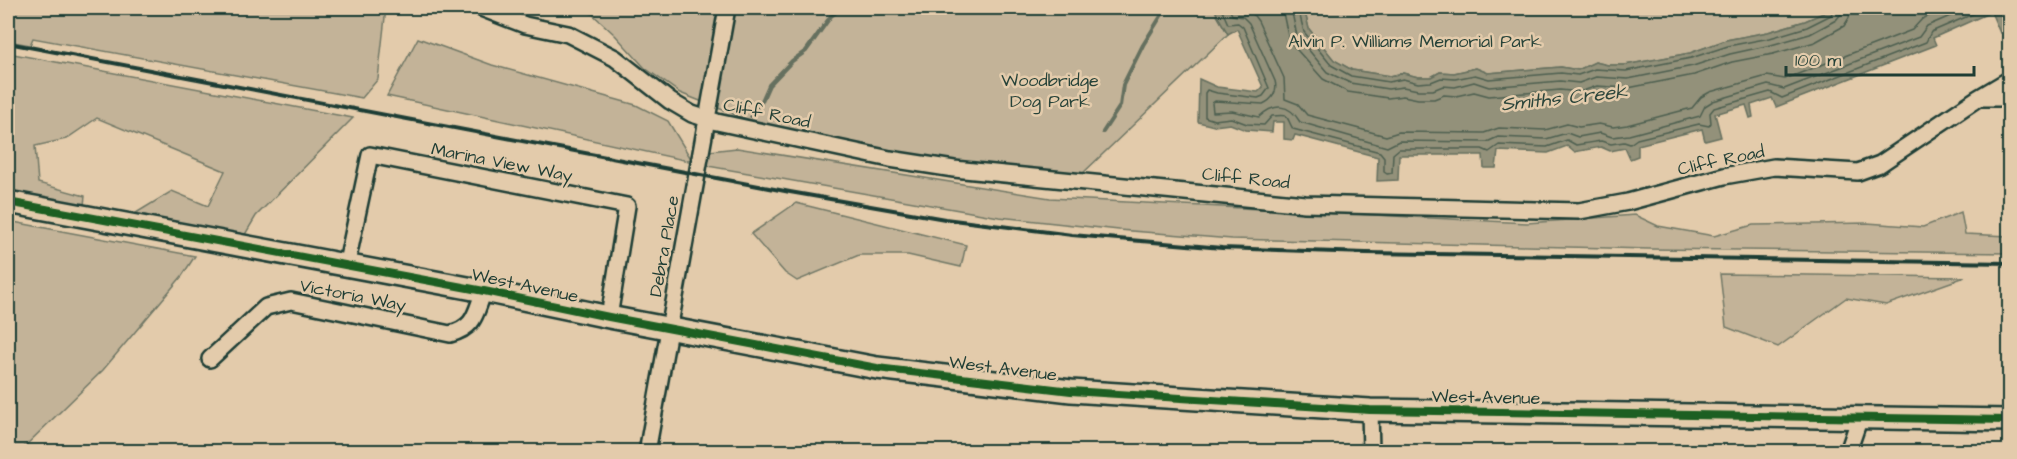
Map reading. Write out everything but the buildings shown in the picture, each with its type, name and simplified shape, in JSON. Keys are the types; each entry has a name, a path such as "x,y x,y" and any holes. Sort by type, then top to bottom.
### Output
{"street":[{"name":"Cliff Road","path":"481,8 525,26 568,34 615,58 670,101 692,114 706,118 890,159 954,169 1305,204 1579,211 1628,202 1724,176 1774,167 1858,172 1880,164 2010,79"},
{"name":"Debra Place","path":"646,452 727,8"},
{"path":"1978,98 2010,98"},
{"name":"Marina View Way","path":"346,267 370,156 627,206 609,317"},
{"name":"West Avenue","path":"8,202 484,291 877,368 1071,391 1370,410 2010,420"},
{"name":"Victoria Way","path":"210,359 266,307 275,304 291,302 450,334 467,328 471,323 484,291"},
{"path":"1370,410 1371,452"},
{"path":"1848,452 1860,417"}],"green space":[{"path":"8,8 386,8 378,79 362,98 33,38 30,45 8,41"},
{"name":"Woodbridge Dog Park","path":"574,8 1215,8 1228,34 1082,174 954,166 756,123 680,93 645,68 589,11"},
{"name":"Alvin P. Williams Memorial Park","path":"1304,8 1835,8 1805,21 1768,32 1726,40 1690,53 1625,65 1595,62 1578,70 1561,67 1488,73 1476,68 1454,73 1440,72 1431,77 1418,77 1403,73 1390,76 1352,70 1334,60 1309,29"},
{"path":"418,38 492,65 636,105 668,121 693,162 387,96"},
{"path":"8,53 353,118 256,216 243,238 136,213 172,191 208,206 225,171 97,118 66,139 35,146 38,183 85,196 84,205 8,190"},
{"path":"737,148 1050,198 1527,223 1635,215 1658,226 1714,236 1753,225 1867,223 1923,227 1961,212 1965,234 2009,236 2009,253 1649,249 1232,239 1119,230 999,217 702,165 710,151"},
{"path":"796,203 966,245 961,267 908,255 859,255 797,281 785,273 751,234"},
{"path":"8,221 195,256 182,276 103,370 20,451 8,451"},
{"path":"1720,274 1965,277 1886,305 1846,298 1778,347 1726,327"}],"water":[{"name":"Smiths Creek","path":"1215,8 1304,8 1309,29 1334,60 1352,70 1390,76 1403,73 1418,77 1431,77 1440,72 1454,73 1476,68 1488,73 1561,67 1578,70 1595,62 1625,65 1690,53 1726,40 1768,32 1805,21 1835,8 1999,8 2007,31 2000,33 1991,12 1933,38 1936,45 1776,107 1772,98 1751,105 1753,117 1750,118 1746,105 1715,114 1721,137 1705,141 1702,129 1638,145 1638,156 1630,159 1625,148 1610,151 1601,147 1574,152 1567,146 1548,153 1498,151 1496,168 1484,168 1483,155 1399,155 1398,180 1377,181 1378,157 1295,135 1293,140 1284,139 1284,122 1273,122 1272,132 1246,130 1230,124 1214,126 1198,122 1199,79 1217,87 1258,92 1263,87 1237,29 1228,34"}],"waterway":[{"path":"751,116 761,103 769,85 792,61 806,51 831,16 842,8"},
{"path":"1103,132 1120,106 1123,85 1143,45 1166,8"}],"railway":[{"path":"8,43 790,192 945,219 1072,235 1222,248 1366,253 2010,263"}],"cycle path":[{"path":"8,202 484,291 877,368 1071,391 1370,410 2010,420"}]}
